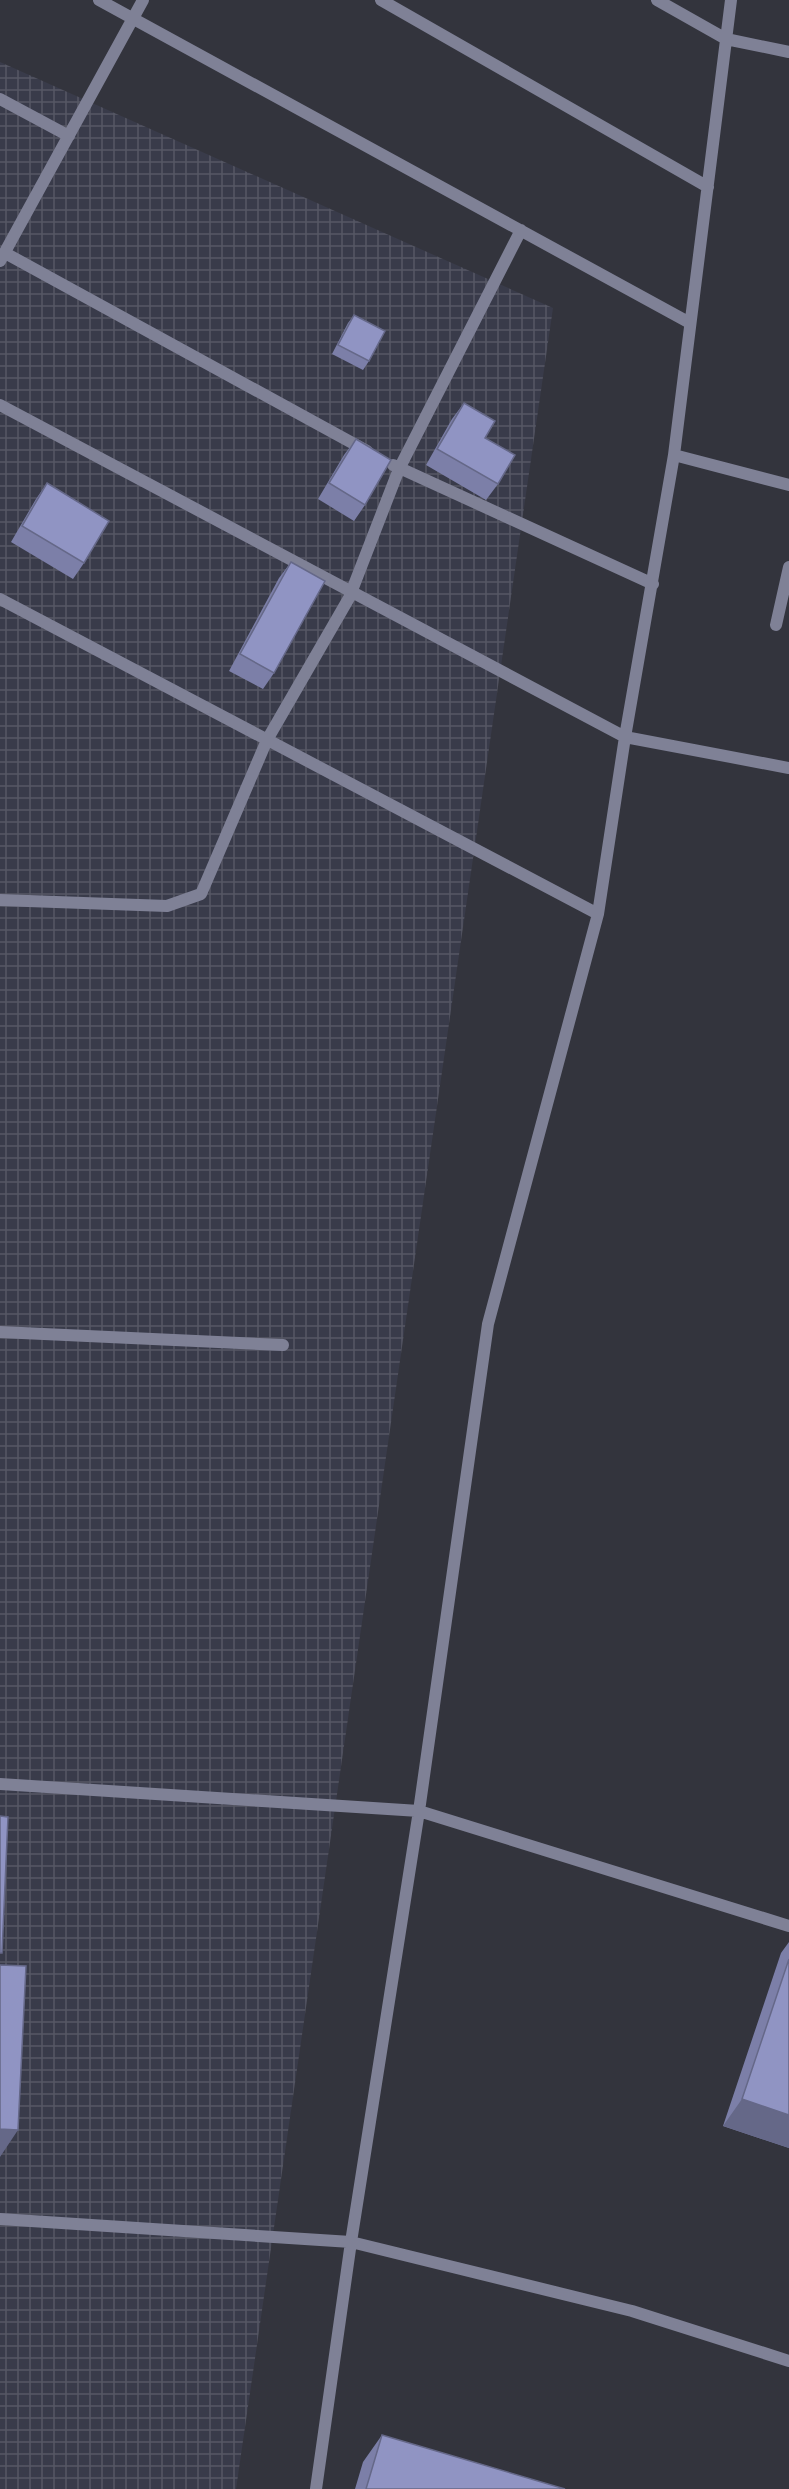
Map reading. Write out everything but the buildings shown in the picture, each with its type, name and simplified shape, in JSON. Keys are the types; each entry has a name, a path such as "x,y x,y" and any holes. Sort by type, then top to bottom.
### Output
{"street":[{"path":"99,0 690,323"},
{"path":"143,0 2,257 399,469 653,584"},
{"path":"381,0 708,187"},
{"path":"657,0 726,39 789,52"},
{"path":"316,2489 351,2242 419,1811 488,1324 598,914 625,737 674,455 731,0"},
{"path":"0,99 69,136"},
{"path":"0,900 167,906 201,894 267,740 351,592 399,469 520,230"},
{"path":"0,405 625,737 789,768"},
{"path":"674,455 789,485"},
{"path":"776,626 789,567"},
{"path":"0,599 598,914"},
{"path":"0,1332 283,1345"},
{"path":"0,1784 419,1811 789,1926"},
{"path":"0,2219 351,2242 632,2311 789,2361"}],"shaded area":[{"path":"0,62 553,308 236,2489 0,2489"}]}
